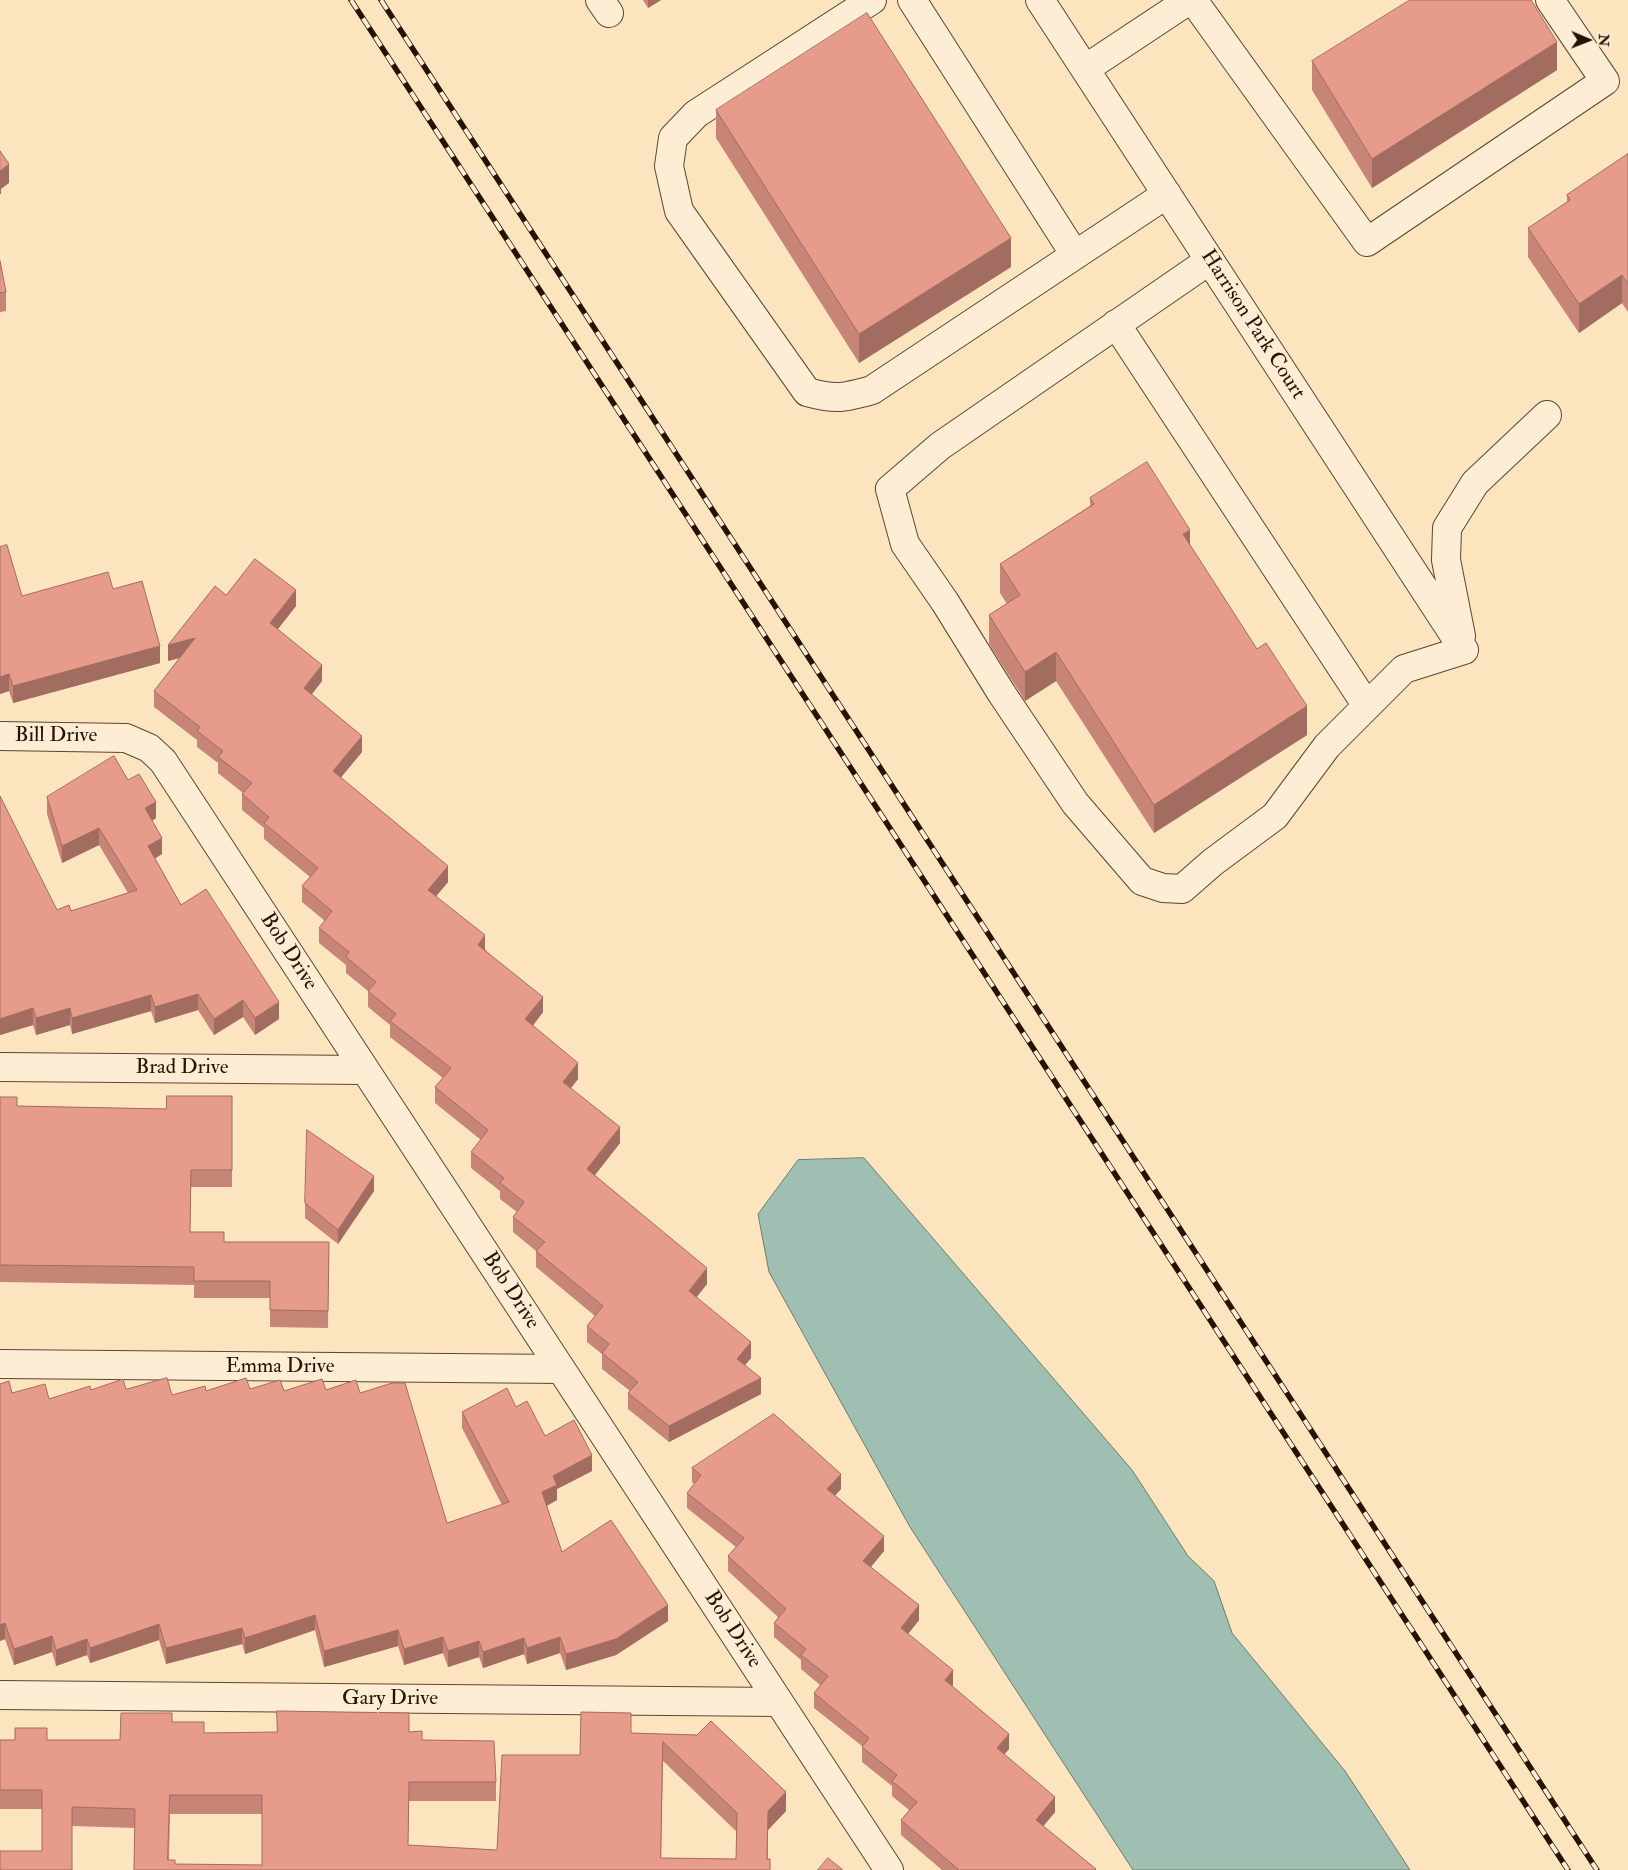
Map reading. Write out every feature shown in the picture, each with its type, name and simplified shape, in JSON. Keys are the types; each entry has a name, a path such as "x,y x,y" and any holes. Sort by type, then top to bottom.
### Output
{"street":[{"path":"872,0 696,114 673,138 669,166 679,211 807,392 830,398 850,396 872,390 1167,194"},
{"path":"912,0 1075,255"},
{"name":"Harrison Park Court","path":"1040,0 1464,650"},
{"path":"1085,69 1189,0"},
{"path":"1193,0 1367,242 1605,81 1550,0"},
{"path":"1210,260 940,446 890,489 905,544 945,602 1002,694 1075,803 1142,881 1164,888 1182,888 1213,862 1275,816 1327,746 1404,670 1464,650 1446,560 1448,528 1475,483 1547,415"},
{"path":"1116,324 1367,706"},
{"name":"Bill Drive","path":"0,736 112,737"},
{"name":"Bob Drive","path":"112,737 126,738 138,742 149,748 163,761 889,1870"},
{"name":"Brad Drive","path":"0,1066 365,1070"},
{"name":"Emma Drive","path":"0,1364 561,1369"},
{"name":"Gary Drive","path":"0,1696 779,1702"}],"shaded area":[{"path":"864,1158 1132,1470 1188,1556 1214,1581 1232,1633 1345,1771 1410,1870 1133,1870 910,1527 769,1272 758,1214 798,1160"}],"building":[{"path":"1410,0 1531,0 1557,42 1372,159 1312,61"},
{"path":"867,13 1011,238 859,334 716,110"},
{"path":"0,151 9,164 0,171"},
{"path":"1628,154 1628,284 1622,275 1579,304 1528,228 1570,200 1567,195"},
{"path":"0,261 6,292 0,293"},
{"path":"1147,462 1190,530 1183,534 1257,649 1266,643 1307,706 1154,805 1056,652 1025,672 989,615 1020,595 1000,564 1094,504 1090,498"},
{"path":"7,545 22,596 108,572 113,589 142,581 160,646 13,686 9,674 0,677 0,547"},
{"path":"255,559 296,590 270,623 322,665 304,688 362,736 333,771 448,866 428,890 485,935 478,945 543,997 525,1019 578,1063 563,1082 620,1127 587,1169 707,1268 689,1291 751,1342 737,1359 761,1378 669,1426 628,1393 638,1382 602,1353 609,1344 587,1326 603,1306 536,1251 545,1242 513,1217 524,1202 500,1183 504,1178 471,1152 488,1130 435,1087 451,1068 390,1021 396,1014 368,991 376,982 346,957 349,952 319,928 332,911 302,886 318,868 264,823 269,817 242,794 252,783 218,757 223,751 197,731 200,727 154,691 195,638 168,645 215,586 226,595"},
{"path":"114,756 128,780 139,774 156,802 145,808 162,838 148,846 181,905 206,889 279,1002 255,1018 243,1000 214,1019 198,994 155,1007 151,995 72,1018 70,1008 36,1018 33,1008 0,1019 0,796 57,910 69,905 71,911 137,890 99,828 62,846 47,797"},
{"path":"167,1096 232,1096 232,1170 191,1170 190,1232 224,1232 224,1242 329,1242 328,1311 270,1310 270,1281 194,1281 194,1267 0,1265 0,1097 17,1097 17,1106 166,1109"},
{"path":"307,1130 374,1176 338,1230 305,1203"},
{"path":"167,1378 172,1395 205,1386 206,1391 246,1378 250,1389 280,1380 284,1391 322,1379 326,1390 356,1380 360,1393 392,1383 405,1383 447,1523 509,1502 462,1412 507,1388 516,1407 527,1401 545,1436 574,1420 592,1455 553,1476 557,1485 542,1492 562,1552 611,1520 668,1605 616,1639 566,1654 560,1637 527,1648 524,1638 483,1652 479,1641 448,1651 443,1637 404,1649 398,1630 324,1651 315,1615 245,1638 242,1628 166,1648 159,1624 90,1648 87,1639 56,1650 52,1636 14,1649 5,1623 0,1625 0,1384 9,1381 12,1393 45,1384 49,1399 90,1386 91,1390 123,1379 126,1389"},
{"path":"774,1414 841,1474 827,1489 884,1536 863,1561 919,1605 901,1628 953,1670 945,1680 1009,1734 997,1748 1055,1797 1036,1820 1095,1870 959,1870 901,1820 917,1802 892,1781 897,1775 862,1747 869,1738 814,1693 828,1676 801,1655 806,1649 774,1623 786,1609 728,1556 744,1538 687,1493 701,1475 692,1468"},
{"path":"277,1711 409,1713 409,1732 422,1731 422,1740 494,1741 496,1782 409,1782 408,1845 497,1850 502,1755 580,1755 581,1712 631,1713 631,1733 697,1735 711,1721 786,1792 768,1811 767,1859 770,1859 770,1870 134,1870 135,1809 72,1807 72,1870 0,1870 0,1851 42,1851 42,1790 0,1790 0,1740 15,1740 15,1728 47,1728 47,1740 120,1740 121,1713 172,1713 172,1722 204,1722 204,1733 277,1732","holes":["663,1742 737,1813 736,1859 661,1858","170,1795 262,1795 262,1865 175,1864 175,1860 168,1860"]},
{"path":"828,1858 843,1870 818,1870"}],"railway":[{"path":"351,0 1568,1870"},
{"path":"381,0 1597,1870"}]}
